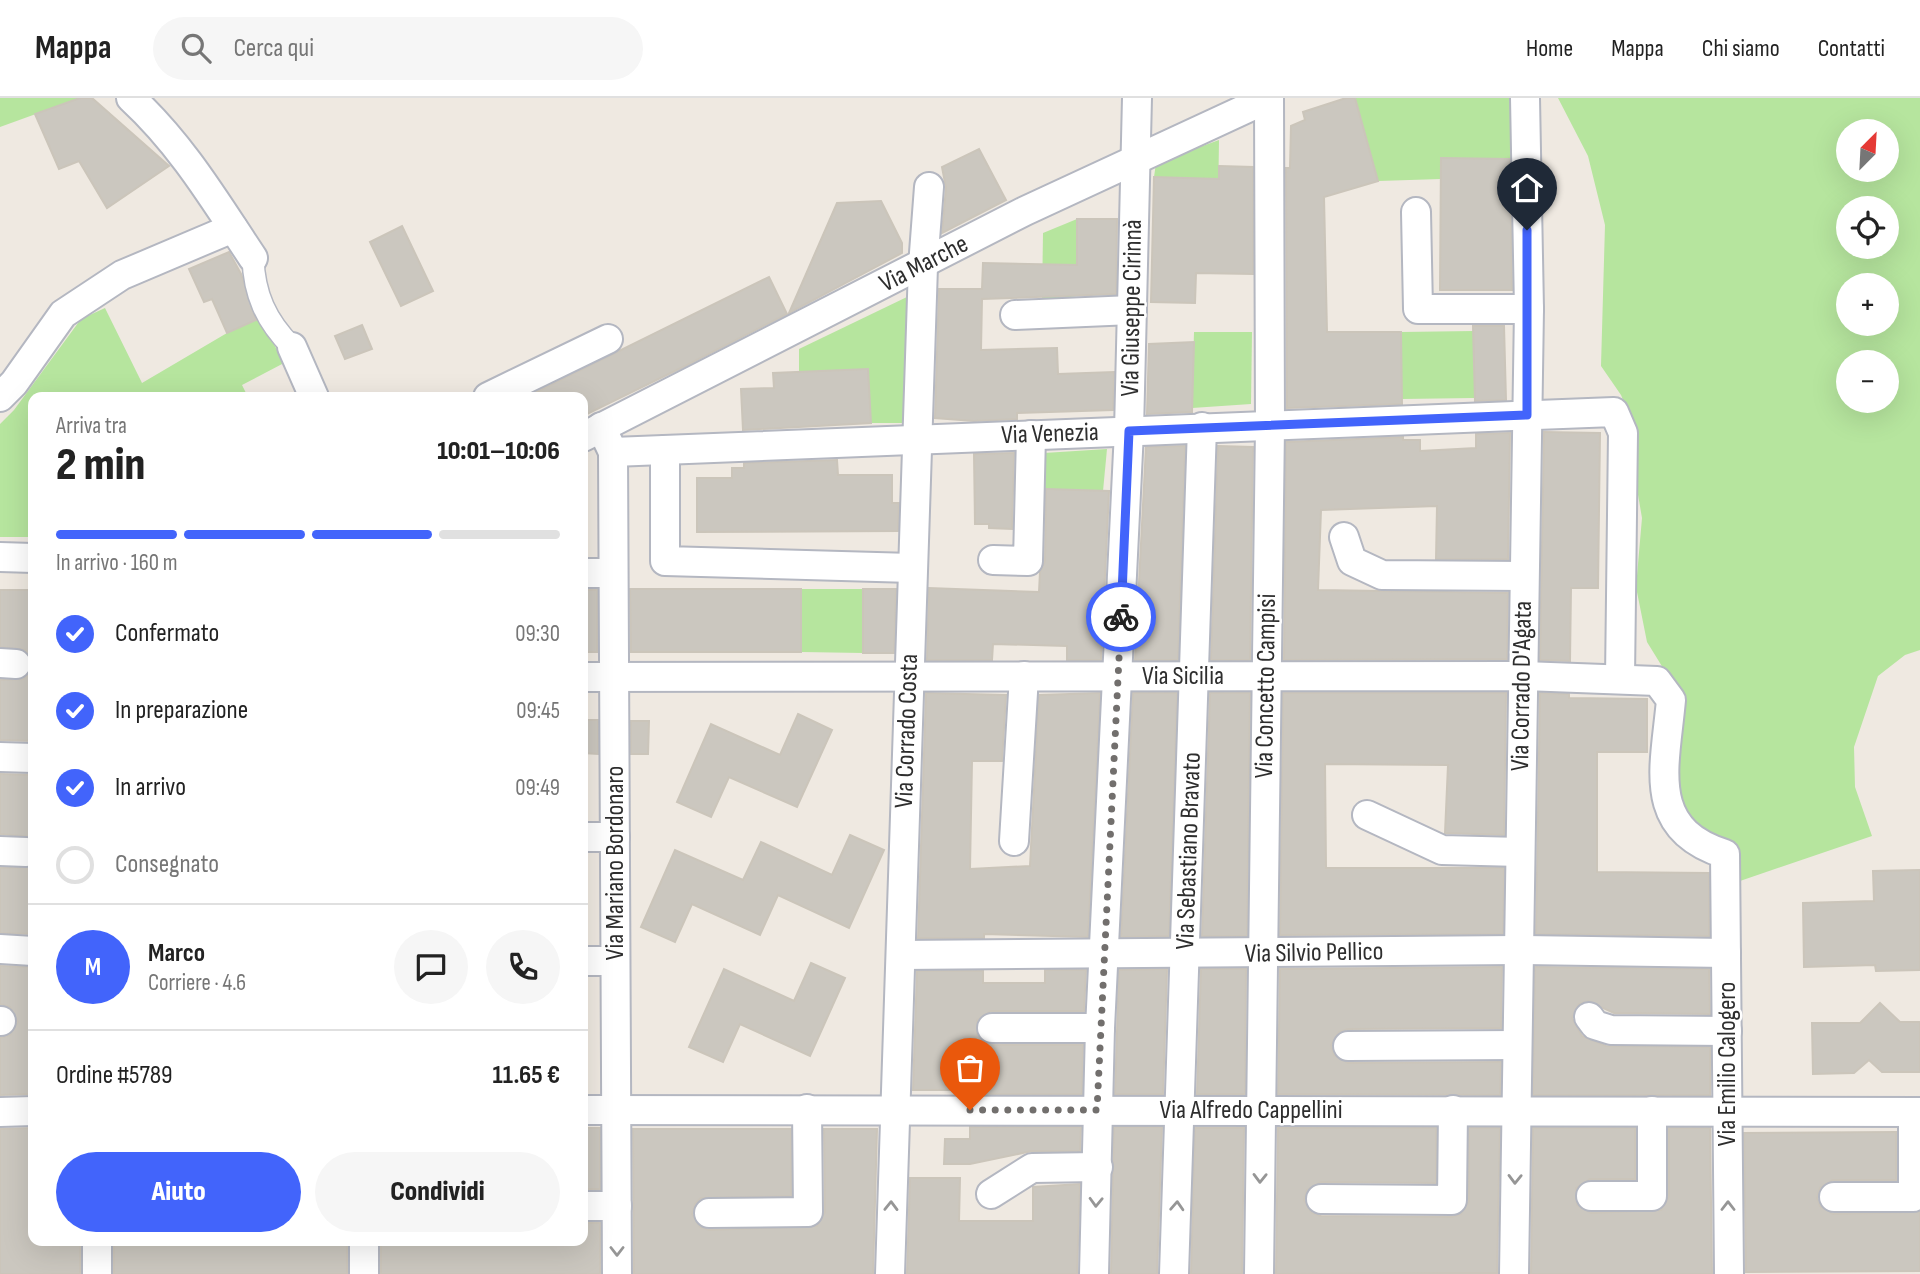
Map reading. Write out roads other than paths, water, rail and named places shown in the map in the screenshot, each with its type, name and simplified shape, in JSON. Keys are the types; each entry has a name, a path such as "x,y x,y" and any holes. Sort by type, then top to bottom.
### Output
{"street":[{"path":"131,98 161,126 191,162 253,258 254,284 263,308 273,329 292,347 312,392"},
{"name":"Via Giuseppe Cirinnà","path":"1094,1274 1100,1028 1106,954 1129,431 1138,98"},
{"name":"Via Marche","path":"599,439 1025,211 1269,98"},
{"name":"Via Concetto Campisi","path":"1259,1274 1269,426 1269,98"},
{"name":"Via Corrado D'Agata","path":"1514,1274 1529,309 1525,98"},
{"name":"Via Corrado Costa","path":"890,1274 893,1110 901,955 912,568 923,266 929,187"},
{"path":"1416,212 1418,309 1529,309"},
{"path":"0,397 14,383 63,314 122,275 233,228"},
{"path":"1015,315 1132,310"},
{"path":"498,392 608,339"},
{"name":"Via Venezia","path":"599,439 665,450 1614,412 1623,433 1620,678"},
{"name":"Via Sebastiano Bravato","path":"1174,1274 1182,1110 1202,427"},
{"path":"993,560 1028,561 1031,435"},
{"name":"Via Mariano Bordonaro","path":"599,439 614,573 617,1274"},
{"path":"665,450 664,561 912,568"},
{"path":"1344,537 1352,561 1382,575 1524,576"},
{"path":"0,558 28,558"},
{"path":"588,573 614,573"},
{"path":"1014,841 1024,676"},
{"name":"Via Sicilia","path":"588,677 1522,676 1657,681 1671,700 1664,785 1668,811 1684,834 1701,847 1725,854"},
{"path":"0,757 28,758"},
{"path":"1367,815 1442,850 1520,852"},
{"path":"588,837 615,837"},
{"name":"Via Emilio Calogero","path":"1725,854 1729,1274"},
{"path":"0,949 28,951"},
{"name":"Via Silvio Pellico","path":"901,955 1518,950 1727,953"},
{"path":"588,961 615,961"},
{"path":"1589,1017 1595,1025 1611,1030 1727,1031"},
{"path":"992,1028 1100,1028"},
{"path":"1348,1046 1517,1045"},
{"name":"Via Alfredo Cappellini","path":"588,1110 1917,1112"},
{"path":"709,1213 808,1212 807,1110"},
{"path":"1321,1199 1452,1200 1453,1110"},
{"path":"0,1112 28,1111"},
{"path":"1591,1196 1653,1196 1652,1111"},
{"path":"1834,1197 1913,1197 1917,1112"},
{"path":"991,1194 1031,1168 1098,1167"},
{"path":"588,1206 617,1206"},
{"path":"97,1246 97,1274"},
{"path":"364,1246 364,1274"}]}
